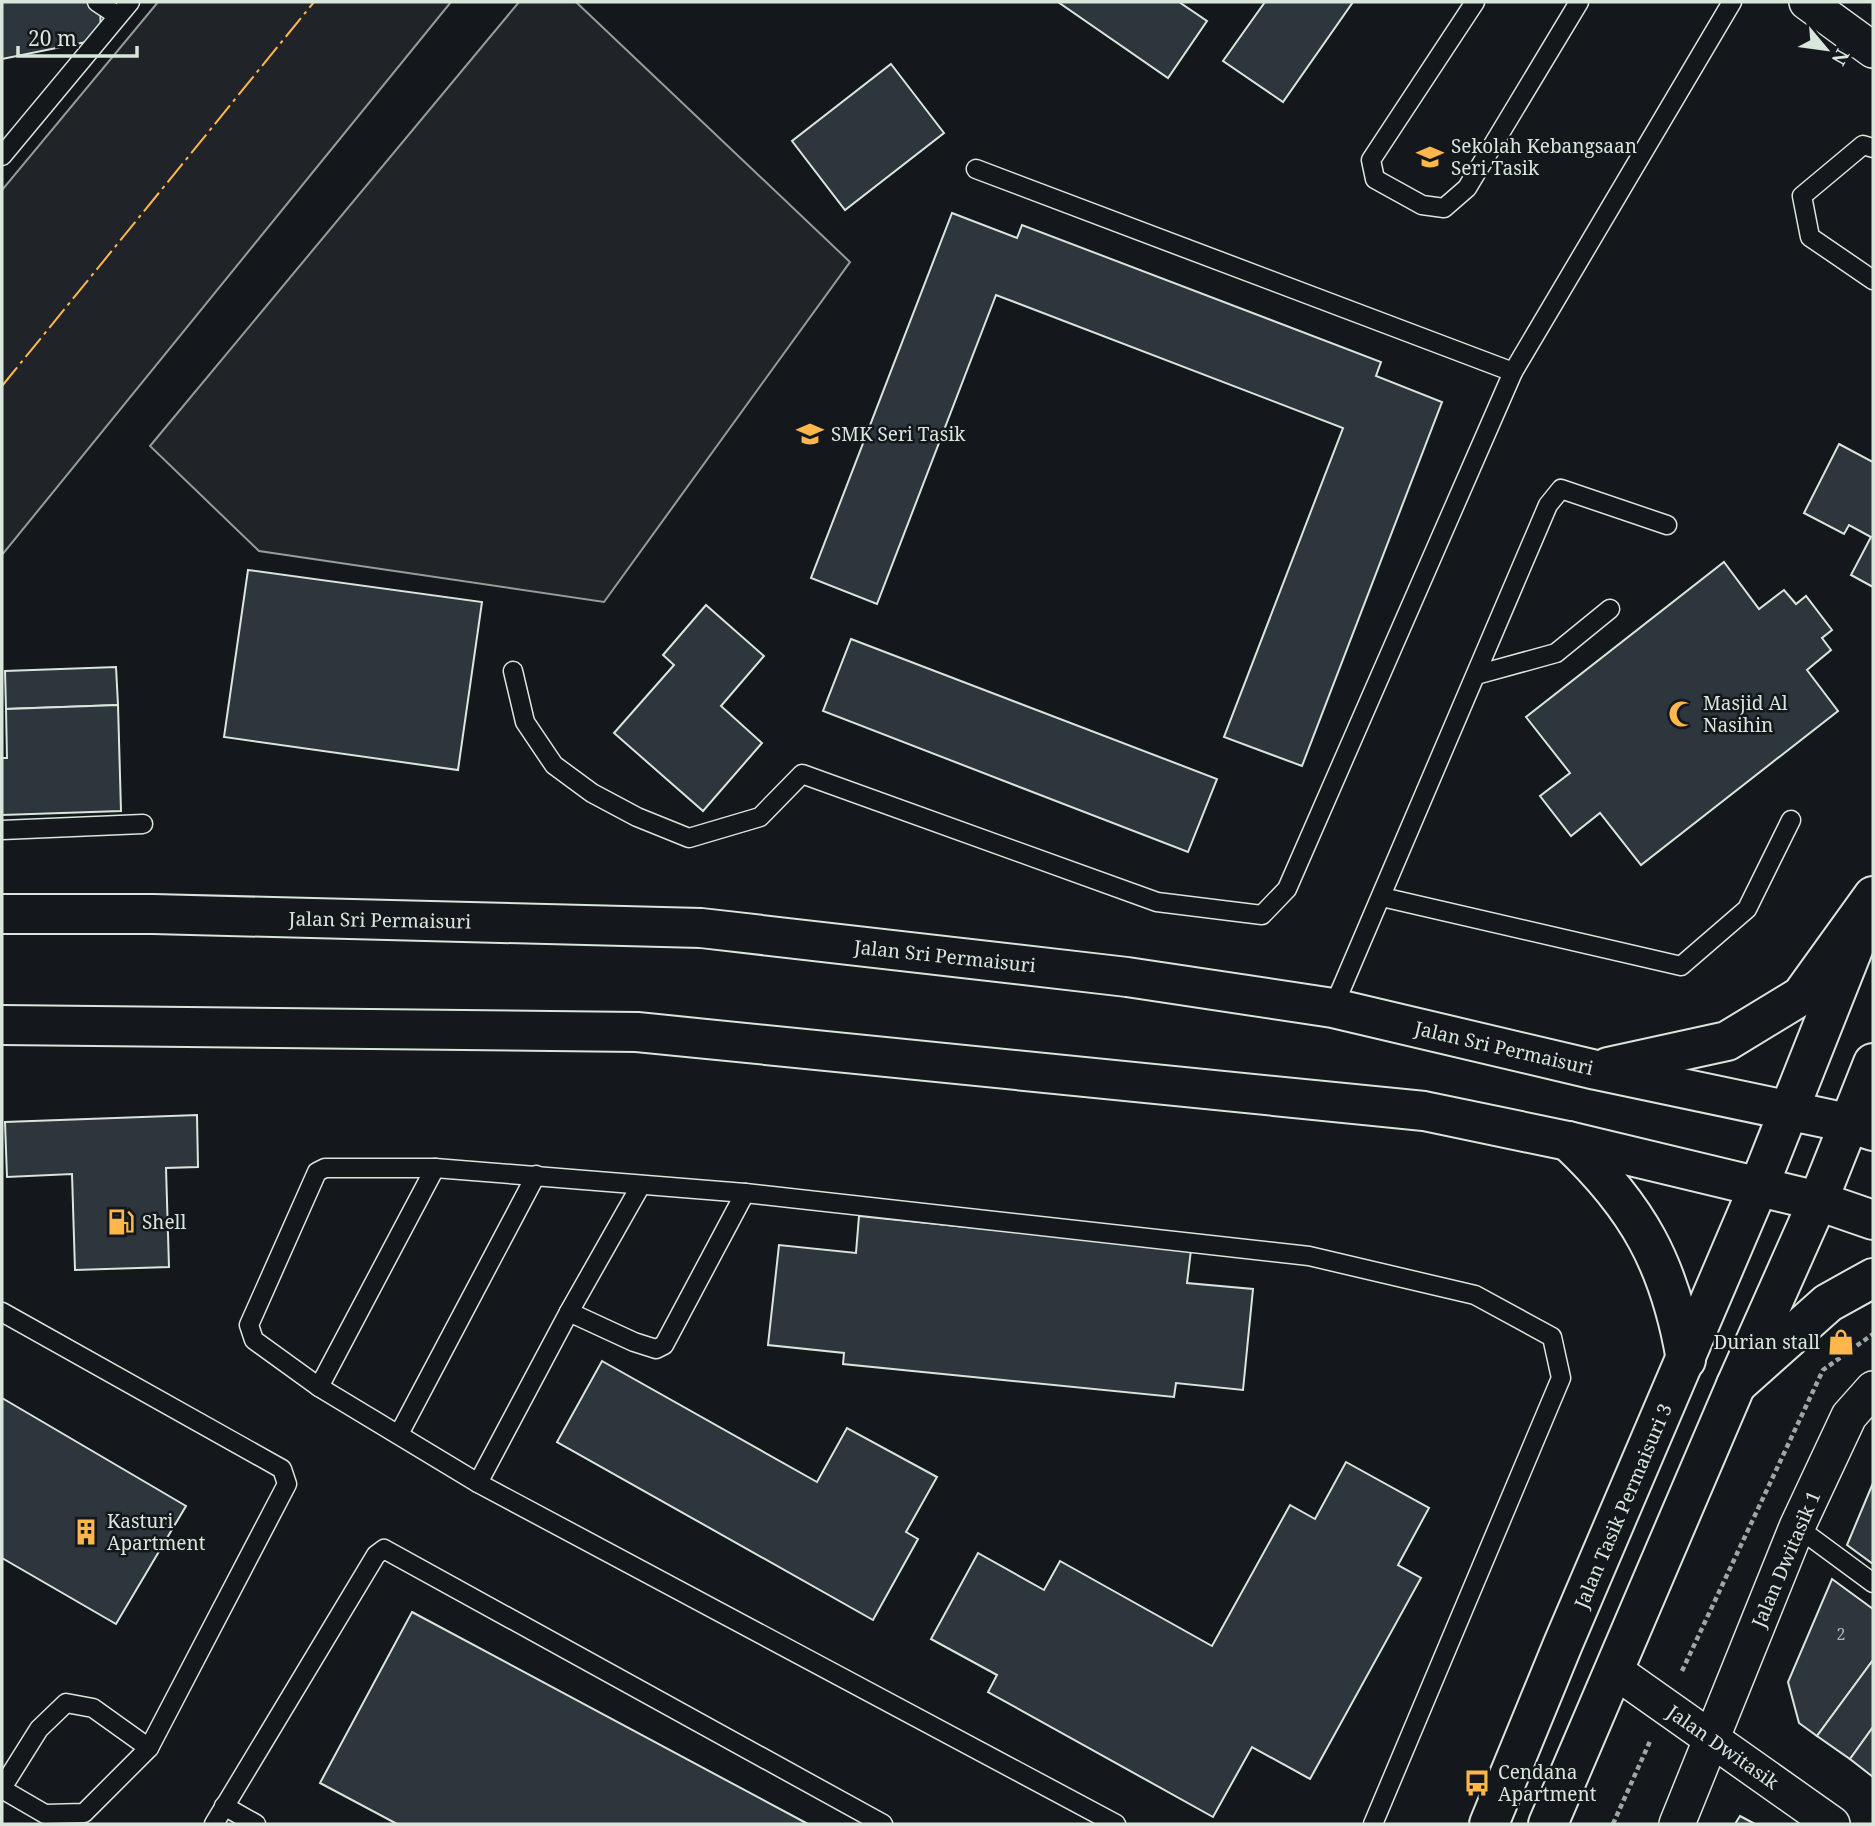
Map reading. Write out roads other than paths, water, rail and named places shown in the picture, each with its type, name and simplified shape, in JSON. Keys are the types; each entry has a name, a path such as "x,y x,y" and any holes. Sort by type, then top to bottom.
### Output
{"main road":[{"path":"1596,1070 1727,1041 1801,996 1873,897"},
{"name":"Jalan Tasik Permaisuri 3","path":"1489,1824 1758,1188 1873,897"},
{"name":"Jalan Sri Permaisuri","path":"2,914 153,914 701,928 1128,976 1333,1008 1596,1070 1861,1127"},
{"path":"2,1025 637,1032 1424,1111 1568,1141 1818,1201 1873,1220"},
{"path":"1548,1824 1818,1201 1861,1127 1873,1063"},
{"path":"1568,1141 1595,1167 1647,1237 1659,1259 1680,1326 1686,1360"},
{"path":"1736,1385 1828,1303 1873,1278"}],"street":[{"path":"1807,2 1873,50"},
{"name":"Jalan Dwitasik 1","path":"1677,1824 1797,1527 1849,1416 1873,1389"},
{"name":"Jalan Dwitasik","path":"1614,1670 1832,1824"}],"lane":[{"path":"97,2 118,16"},
{"path":"2,156 130,2"},
{"path":"1475,2 1371,160 1375,178 1422,205 1444,208 1466,188 1579,2"},
{"path":"513,671 525,722 554,765 604,799 637,817 689,838 760,817 802,774 1157,902 1262,915 1287,889 1513,372 1732,2"},
{"path":"1873,148 1863,145 1802,196 1810,237 1873,280"},
{"path":"976,169 1513,372"},
{"path":"1333,1008 1548,505 1561,489 1667,526"},
{"path":"1476,675 1556,653 1610,609"},
{"path":"1382,897 1681,966 1746,909 1791,820"},
{"path":"2,830 143,824"},
{"path":"1116,1824 478,1483 319,1387 254,1340 249,1325 317,1172 325,1168 435,1168 536,1175 745,1193 1309,1256 1475,1295 1552,1337 1561,1378 1373,1824"},
{"path":"319,1387 435,1168"},
{"path":"398,1434 536,1175"},
{"path":"478,1483 569,1312 641,1185"},
{"path":"569,1312 634,1342 656,1349 664,1345 745,1193"},
{"path":"2,1312 282,1469 287,1484 149,1748 84,1813 42,1819 2,1788 39,1729 66,1703 93,1708 149,1748"},
{"path":"1797,1527 1873,1583"},
{"path":"214,1824 376,1555 384,1549 883,1824"},
{"path":"224,1806 256,1824"}],"place":[{"name":"Sekolah Kebangsaan Seri Tasik","path":"1430,157"},
{"name":"SMK Seri Tasik","path":"810,434"},
{"name":"Masjid Al Nasihin","path":"1682,714"},
{"name":"Shell","path":"121,1222"},
{"name":"Durian stall","path":"1841,1342"},
{"name":"Kasturi Apartment","path":"86,1532"},
{"name":"Cendana Apartment","path":"1477,1783"}]}
